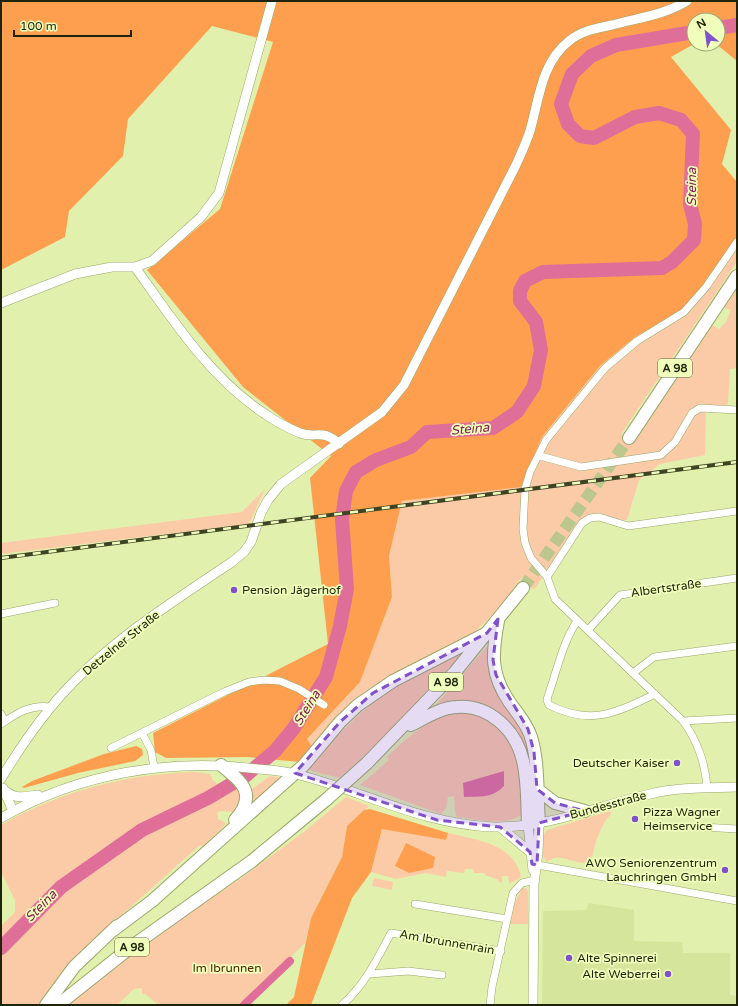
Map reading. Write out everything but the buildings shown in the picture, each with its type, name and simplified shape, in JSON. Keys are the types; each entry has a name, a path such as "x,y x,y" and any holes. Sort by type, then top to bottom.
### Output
{"highway":[{"name":"A 98","path":"629,438 737,276"},
{"name":"A 98","path":"58,1005 131,947 252,861 308,817 402,729 451,677 523,588"},
{"path":"498,619 494,642 494,668 504,694 523,720 531,739 534,752 536,790 533,824"},
{"path":"112,931 152,901 295,773 340,722 373,693 487,633"},
{"path":"402,729 442,710 455,707 469,707 494,717 504,725 513,737 521,755 533,824"},
{"path":"46,1005 74,968 112,931 234,822 244,809 246,795 241,782 227,767"},
{"path":"536,790 555,803 585,811"}],"main road":[{"path":"1,304 75,274 112,267 136,267 152,261 196,222 219,193 272,1"},
{"name":"Detzelner Straße","path":"1,784 13,759 51,707 79,678 148,619 232,562 244,552 251,542 268,500 281,484 382,412 404,385 516,165 530,132 543,79 552,61 569,41 586,31 659,14 687,1"},
{"path":"136,267 177,326 228,384 265,414 301,433 327,435 339,444"},
{"name":"Bundesstraße","path":"49,794 107,776 154,767 186,764 273,770 295,773 437,820 466,825 500,827 533,824 650,794 707,788 737,787"},
{"path":"1,784 9,795 16,798 49,794"},
{"path":"1,784 12,811"},
{"path":"1,818 12,811 49,794"},
{"path":"533,824 530,852 534,864"},
{"path":"533,824 535,880 533,1005"},
{"path":"500,827 530,852"}],"street":[{"path":"707,788 707,777 696,744 691,732 683,722 555,599 547,577 531,558 525,543 523,529 525,489 530,472 540,456 546,440 605,368 637,341 684,312 706,287 737,242"},
{"path":"540,456 581,467 661,455 675,442 692,413 700,408 737,410"},
{"path":"547,577 582,523 590,518 599,517 628,526 737,511"},
{"name":"Albertstraße","path":"588,630 620,595 737,578"},
{"path":"1,614 55,603"},
{"path":"577,621 569,633 559,662 547,700 549,705 574,714 605,716 655,694"},
{"path":"633,673 654,657 737,646"},
{"path":"111,748 249,682 280,681 299,689 324,705"},
{"path":"1,714 3,722 29,707 39,705 51,707"},
{"path":"683,722 737,718"},
{"path":"142,733 151,750 154,767"},
{"path":"702,827 737,829"},
{"path":"534,864 737,901"},
{"path":"490,1005 492,987 513,893 527,881 535,880"},
{"path":"415,904 507,919"},
{"name":"Am Ibrunnenrain","path":"342,1005 359,990 370,974 391,933 501,951"},
{"path":"370,974 408,971 442,975"}],"highlighted area":[{"path":"498,619 493,660 496,675 528,729 534,752 537,789 555,803 585,811 539,823 537,865 532,864 530,852 500,827 437,820 295,773 340,722 373,693 487,633"}],"shaded area":[{"path":"1,1 737,1 737,61 726,52 726,12 686,12 686,49 671,57 731,130 722,164 737,182 737,237 705,286 683,309 635,337 600,366 542,437 521,487 402,501 389,556 392,597 360,682 307,739 313,749 300,762 247,757 166,758 155,752 153,733 328,644 310,478 331,456 243,387 147,270 220,209 273,42 212,26 128,119 123,156 69,211 65,237 1,270"},
{"path":"136,746 142,749 143,755 135,761 78,773 24,788 22,787 32,781 104,754"},
{"path":"504,771 504,786 495,793 486,796 464,797 463,783"},
{"path":"370,809 448,833 446,840 382,829 371,872 352,898 311,1005 286,1005 294,997 311,918 342,857 347,826 364,810"},
{"path":"406,843 435,857 433,868 409,873 395,866"},
{"path":"589,903 634,910 634,941 682,942 683,953 730,953 730,995 737,996 737,1005 542,1005 543,911 586,910"}],"green space":[{"path":"737,237 737,262 621,434 635,441 712,325 719,329 726,322 731,310 725,308 725,306 737,288 737,368 730,369 728,404 706,411 705,455 660,464 639,480 627,520 614,519 600,513 589,515 581,520 534,590 522,577 499,608 477,630 465,639 414,665 313,749 307,739 360,682 392,597 389,556 402,501 521,486 542,437 600,366 635,337 683,309 726,256"},
{"path":"265,489 249,524 1,554 1,543 242,512"},
{"path":"490,643 490,664 527,738 532,771 529,786 501,717 435,706"},
{"path":"459,652 461,655 373,748 339,778 312,771 310,769 324,749 374,701 396,687 441,664"},
{"path":"453,712 472,713 484,717 494,722 502,730 514,750 520,773 522,800 521,815 507,821 490,821 457,817 455,812 454,796 448,797 446,808 441,814 360,785 389,760 387,757 417,730 434,720"},
{"path":"195,772 210,774 219,786 229,779 239,792 239,805 234,812 221,811 217,813 218,819 226,823 223,827 202,847 200,845 86,947 71,963 38,1005 1,1005 1,926 15,912 15,900 1,872 1,825 23,813 47,803 95,786 144,776"},
{"path":"270,776 281,778 247,810 248,792"},
{"name":"Im Ibrunnen","path":"346,797 369,806 347,826 342,857 311,918 305,943 242,1005 159,1005 145,994 142,994 142,988 134,989 117,1005 67,1005 97,980 305,831"},
{"path":"610,811 611,814 603,824 598,836 591,861 586,863 557,858 547,862 543,855 542,842 547,830"},
{"path":"382,828 446,840 448,833 482,841 502,850 511,857 517,866 521,877 509,883 508,876 502,876 502,883 497,879 485,875 485,873 474,873 473,869 465,869 464,873 447,871 446,877 426,873 396,879 371,872"},
{"path":"374,878 393,882 392,890 372,886"},
{"path":"522,888 526,888 528,892 528,924 510,924 514,904"}],"waterway":[{"name":"Steina","path":"726,27 737,25"},
{"name":"Steina","path":"1,948 61,887 142,830 208,798 245,776 275,751 294,728 326,677 340,626 347,589 342,519 346,491 356,472 376,460 411,447 427,432 493,428 517,412 534,386 541,350 536,322 520,301 520,291 525,281 543,272 662,268 672,262 694,240 695,224 690,204 693,134 681,120 659,113 635,117 594,138 580,136 568,124 561,104 572,74 591,56 616,45 686,33"},
{"path":"244,1005 290,961"}],"tunnel":[{"path":"523,588 629,438"}],"railway":[{"path":"1,558 737,462"}],"place":[{"name":"Pension Jägerhof","path":"234,590"},
{"name":"Deutscher Kaiser","path":"677,763"},
{"name":"Pizza Wagner Heimservice","path":"635,819"},
{"name":"AWO Seniorenzentrum Lauchringen GmbH","path":"725,870"},
{"name":"Alte Spinnerei","path":"569,958"},
{"name":"Alte Weberrei","path":"668,974"}]}
